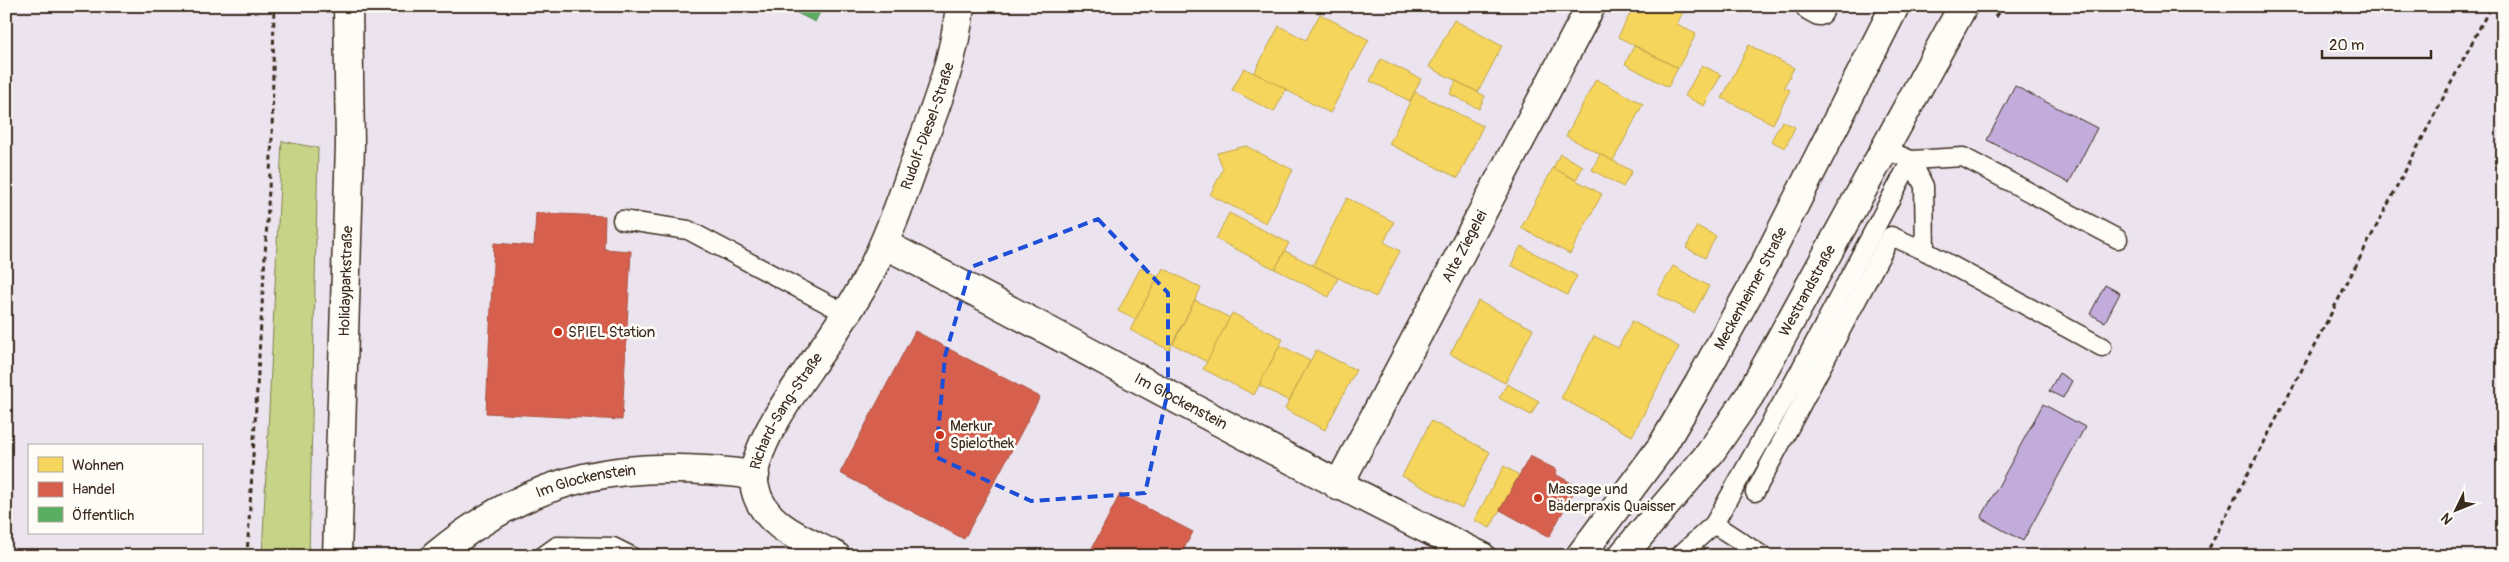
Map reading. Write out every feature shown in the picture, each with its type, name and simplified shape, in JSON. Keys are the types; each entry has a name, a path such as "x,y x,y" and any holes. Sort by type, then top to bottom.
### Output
{"street":[{"name":"Holidayparkstraße","path":"337,556 350,145 348,6"},
{"name":"Rudolf-Diesel-Straße","path":"884,244 941,93 960,6"},
{"name":"Alte Ziegelei","path":"1338,486 1590,6"},
{"name":"Meckenheimer Straße","path":"1580,556 1662,446 1698,385 1762,269 1896,6"},
{"name":"Westrandstraße","path":"1622,556 1710,453 1750,395 1963,6"},
{"name":"Richard-Sang-Straße","path":"836,556 774,522 761,506 754,486 755,475 761,450 772,424 847,314 884,244"},
{"name":"Im Glockenstein","path":"884,244 1075,343 1338,486 1481,556"},
{"name":"Im Glockenstein","path":"435,556 459,536 492,514 526,495 569,481 615,472 666,467 704,468 755,475"}],"lane":[{"path":"1884,149 1911,160 1963,157 2118,239"},
{"path":"1911,160 1924,186 1925,251"},
{"path":"1679,556 1714,524 1797,376 1911,160"},
{"path":"622,220 688,230 847,314"},
{"path":"1755,492 1891,236 1925,251 2102,347"},
{"path":"1714,524 1763,556"},
{"path":"543,556 558,546 613,547 631,556"}],"path":[{"path":"247,556 272,139 274,6"},
{"path":"2205,556 2491,6"}],"highlighted area":[{"path":"1098,219 1168,293 1168,391 1145,493 1031,501 936,457 945,356 971,267"}],"green space":[{"path":"282,141 318,148 309,556 262,556"}],"building: Wohnen":[{"path":"1634,6 1686,6 1677,24 1696,34 1678,68 1618,37"},
{"path":"1320,14 1369,40 1330,113 1254,73 1279,26 1306,40"},
{"path":"1454,20 1502,46 1478,92 1429,67"},
{"path":"1749,45 1794,68 1784,87 1790,90 1773,124 1722,98"},
{"path":"1634,46 1678,68 1668,87 1625,64"},
{"path":"1381,59 1421,79 1410,101 1370,81"},
{"path":"1702,65 1721,75 1704,106 1685,96"},
{"path":"1244,68 1286,89 1274,112 1232,90"},
{"path":"1596,79 1643,104 1613,161 1566,136"},
{"path":"1456,81 1485,96 1479,109 1450,94"},
{"path":"1415,92 1483,126 1458,178 1389,144"},
{"path":"1782,121 1795,127 1785,148 1771,141"},
{"path":"1246,146 1293,170 1266,223 1210,195 1223,169 1217,153"},
{"path":"1560,154 1583,166 1576,180 1553,168"},
{"path":"1600,154 1632,171 1623,187 1592,170"},
{"path":"1553,168 1602,194 1570,254 1521,228"},
{"path":"1347,198 1394,222 1384,242 1400,251 1376,297 1313,265"},
{"path":"1229,213 1289,243 1275,269 1216,239"},
{"path":"1697,226 1716,236 1705,258 1686,248"},
{"path":"1521,246 1577,276 1567,295 1511,265"},
{"path":"1285,251 1338,278 1329,297 1275,269"},
{"path":"1673,266 1709,286 1694,313 1657,294"},
{"path":"1141,267 1158,277 1136,320 1118,311"},
{"path":"1163,268 1201,288 1169,350 1130,330"},
{"path":"1195,300 1230,318 1207,362 1173,344"},
{"path":"1478,301 1533,329 1505,383 1450,354"},
{"path":"1232,313 1283,339 1254,395 1203,369"},
{"path":"1632,321 1679,347 1632,436 1561,398 1594,336 1618,348"},
{"path":"1280,345 1310,361 1289,401 1259,385"},
{"path":"1316,350 1356,370 1325,430 1285,409"},
{"path":"1507,384 1539,401 1531,415 1499,398"},
{"path":"1431,421 1490,452 1462,508 1402,476"},
{"path":"1504,466 1519,475 1490,528 1474,520"}],"building: Handel":[{"name":"SPIEL Station","path":"536,213 605,216 604,249 631,251 622,420 486,413 494,243 534,246"},
{"name":"Merkur Spielothek","path":"915,331 1040,397 964,539 840,473"},
{"name":"Massage und Bäderpraxis Quaisser","path":"1530,456 1557,470 1555,474 1577,486 1549,537 1500,510"},
{"path":"1120,494 1193,532 1180,556 1088,556"}],"building: Öffentlich":[{"path":"783,6 823,6 815,22"}],"building: Sonstige":[{"path":"2015,86 2097,128 2069,183 1987,140"},
{"path":"2105,285 2120,293 2105,322 2090,314"},
{"path":"2059,373 2072,381 2063,398 2049,391"},
{"path":"2043,404 2085,427 2023,541 1981,518"}],"place":[{"name":"SPIEL Station","path":"558,332"},
{"name":"Merkur Spielothek","path":"940,435"},
{"name":"Massage und Bäderpraxis Quaisser","path":"1538,498"}]}
